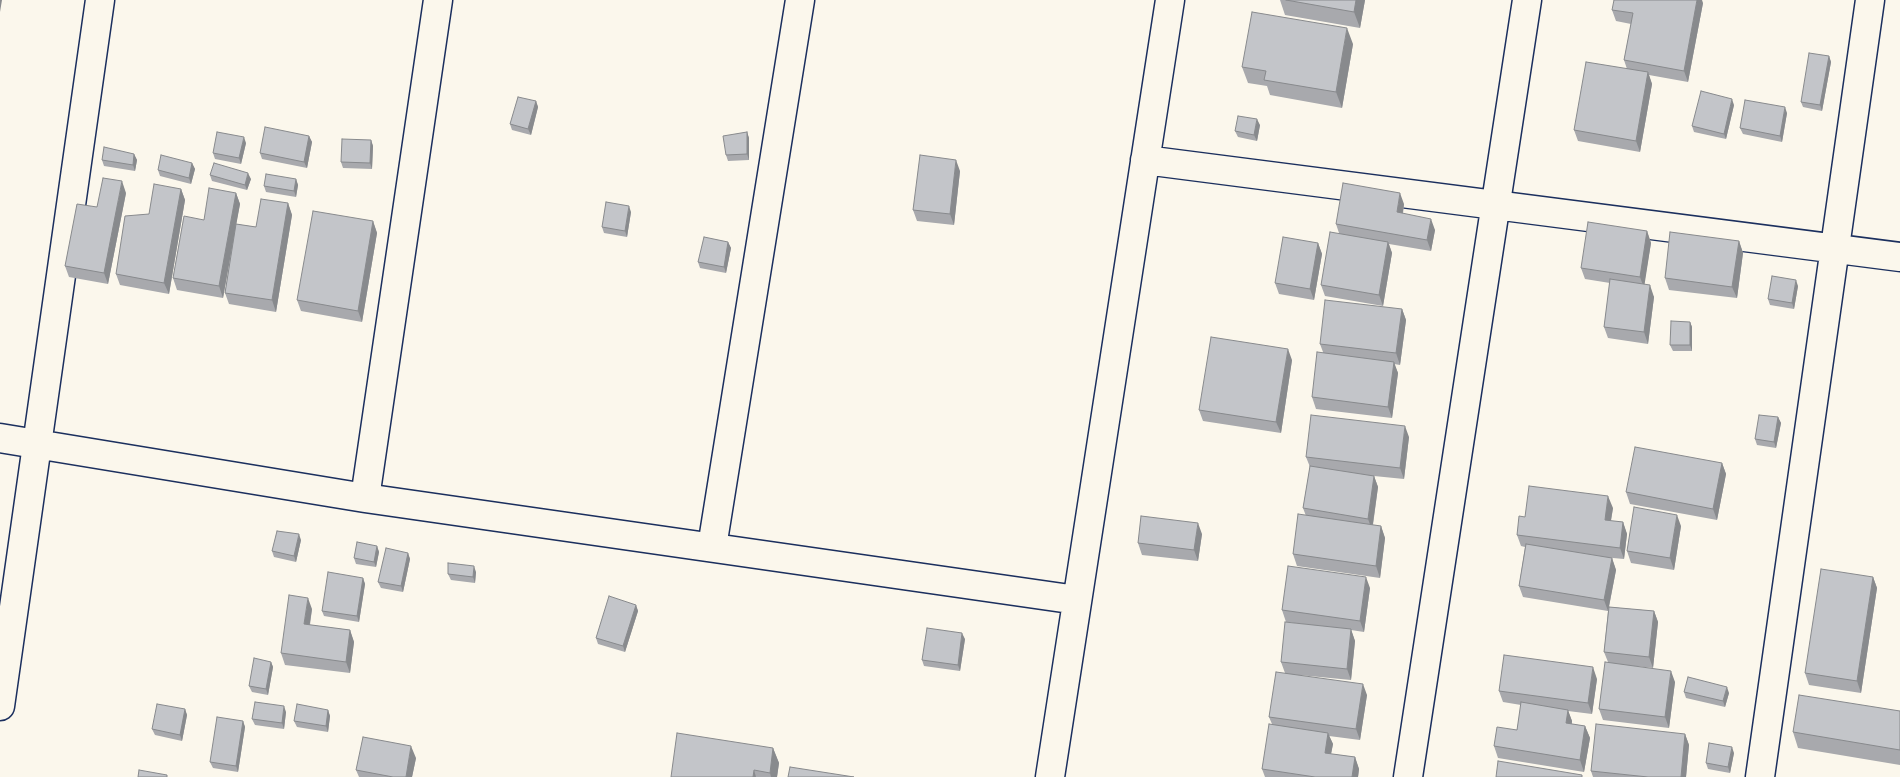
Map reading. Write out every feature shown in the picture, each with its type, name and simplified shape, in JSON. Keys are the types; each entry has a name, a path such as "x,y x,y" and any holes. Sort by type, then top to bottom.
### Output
{"street":[{"path":"0,706 100,0"},
{"path":"366,498 438,0"},
{"path":"712,547 800,0"},
{"path":"1050,777 1170,0"},
{"path":"1408,777 1527,0"},
{"path":"1760,777 1870,0"},
{"path":"1145,160 1900,257"},
{"path":"0,438 37,442 366,498 1077,600"}],"building":[{"path":"1286,0 1356,0 1354,12"},
{"path":"1614,0 1697,0 1684,71 1624,60 1633,13 1612,10"},
{"path":"1252,12 1347,28 1336,92 1264,80 1266,71 1242,67"},
{"path":"1809,53 1829,56 1820,105 1801,102"},
{"path":"1586,62 1648,72 1636,141 1574,130"},
{"path":"1701,91 1732,99 1724,134 1692,126"},
{"path":"518,97 536,101 528,129 510,124"},
{"path":"1745,100 1785,107 1780,136 1740,128"},
{"path":"1238,116 1257,119 1254,135 1235,131"},
{"path":"265,127 309,136 304,162 260,153"},
{"path":"217,132 244,137 239,158 213,153"},
{"path":"747,132 747,154 726,155 723,136"},
{"path":"342,139 371,140 370,163 341,162"},
{"path":"104,147 134,154 133,165 102,160"},
{"path":"161,155 192,163 189,178 158,170"},
{"path":"920,155 956,160 950,214 913,210"},
{"path":"214,163 248,173 245,185 210,175"},
{"path":"266,174 296,179 294,191 264,186"},
{"path":"103,178 122,181 104,273 65,266 77,204 97,207"},
{"path":"1343,183 1400,193 1397,212 1431,219 1427,240 1336,224"},
{"path":"154,184 181,189 164,283 116,274 125,216 149,214"},
{"path":"209,188 236,193 219,286 173,278 184,216 204,220"},
{"path":"261,199 288,203 272,300 225,293 236,224 256,227"},
{"path":"606,202 629,206 625,231 602,227"},
{"path":"313,211 373,221 358,311 297,300"},
{"path":"1588,222 1647,231 1640,277 1581,268"},
{"path":"1330,232 1388,242 1379,295 1321,285"},
{"path":"1670,232 1739,241 1732,287 1665,278"},
{"path":"704,237 728,242 724,267 698,262"},
{"path":"1283,237 1318,243 1310,289 1275,283"},
{"path":"1772,276 1796,280 1792,303 1768,299"},
{"path":"1610,279 1650,285 1644,332 1604,327"},
{"path":"1325,300 1402,309 1396,353 1320,344"},
{"path":"1671,321 1690,322 1690,345 1670,345"},
{"path":"1211,337 1288,349 1276,422 1199,410"},
{"path":"1317,352 1394,362 1388,407 1312,397"},
{"path":"1311,415 1405,426 1400,468 1306,457"},
{"path":"1759,415 1778,417 1774,442 1755,439"},
{"path":"1635,447 1722,463 1713,509 1626,492"},
{"path":"1310,466 1374,476 1368,519 1303,508"},
{"path":"1529,486 1608,496 1605,520 1623,522 1620,548 1517,535 1519,516 1525,517"},
{"path":"1634,507 1677,515 1670,558 1627,551"},
{"path":"1298,514 1381,526 1376,566 1293,554"},
{"path":"1141,516 1198,523 1194,550 1138,543"},
{"path":"277,531 299,534 294,556 272,551"},
{"path":"357,542 377,546 374,562 354,558"},
{"path":"1526,544 1612,558 1604,600 1519,586"},
{"path":"386,548 408,553 401,586 378,582"},
{"path":"448,563 474,566 473,577 448,574"},
{"path":"1288,566 1366,577 1360,621 1282,610"},
{"path":"1821,569 1873,577 1857,681 1805,673"},
{"path":"328,572 363,578 357,616 322,611"},
{"path":"289,595 308,598 304,624 350,630 346,662 281,653"},
{"path":"609,596 636,605 623,646 596,638"},
{"path":"1609,607 1654,611 1649,657 1604,652"},
{"path":"1285,622 1351,629 1347,669 1281,662"},
{"path":"927,628 962,633 958,665 922,660"},
{"path":"1504,655 1593,667 1588,703 1499,691"},
{"path":"254,658 271,662 266,689 249,686"},
{"path":"1605,662 1671,671 1665,717 1599,709"},
{"path":"1276,672 1363,684 1356,729 1269,717"},
{"path":"1688,677 1727,687 1723,701 1684,692"},
{"path":"1799,695 1900,711 1900,750 1793,732"},
{"path":"255,702 284,706 282,723 252,719"},
{"path":"1521,702 1568,710 1566,723 1585,726 1580,760 1494,746 1497,727 1517,730"},
{"path":"157,704 185,709 180,735 152,729"},
{"path":"297,704 328,710 326,726 294,721"},
{"path":"217,717 243,721 236,766 210,762"},
{"path":"1269,724 1328,733 1325,753 1355,757 1352,777 1315,777 1262,769"},
{"path":"1596,724 1685,734 1681,777 1648,777 1591,771"},
{"path":"677,733 773,748 770,773 754,770 753,777 671,777"},
{"path":"363,737 411,746 406,777 393,777 356,770"},
{"path":"1709,743 1732,747 1728,767 1706,763"},
{"path":"1498,761 1582,775 1582,777 1496,777"},
{"path":"790,767 854,777 788,777"},
{"path":"139,770 167,775 167,777 138,777"}]}
